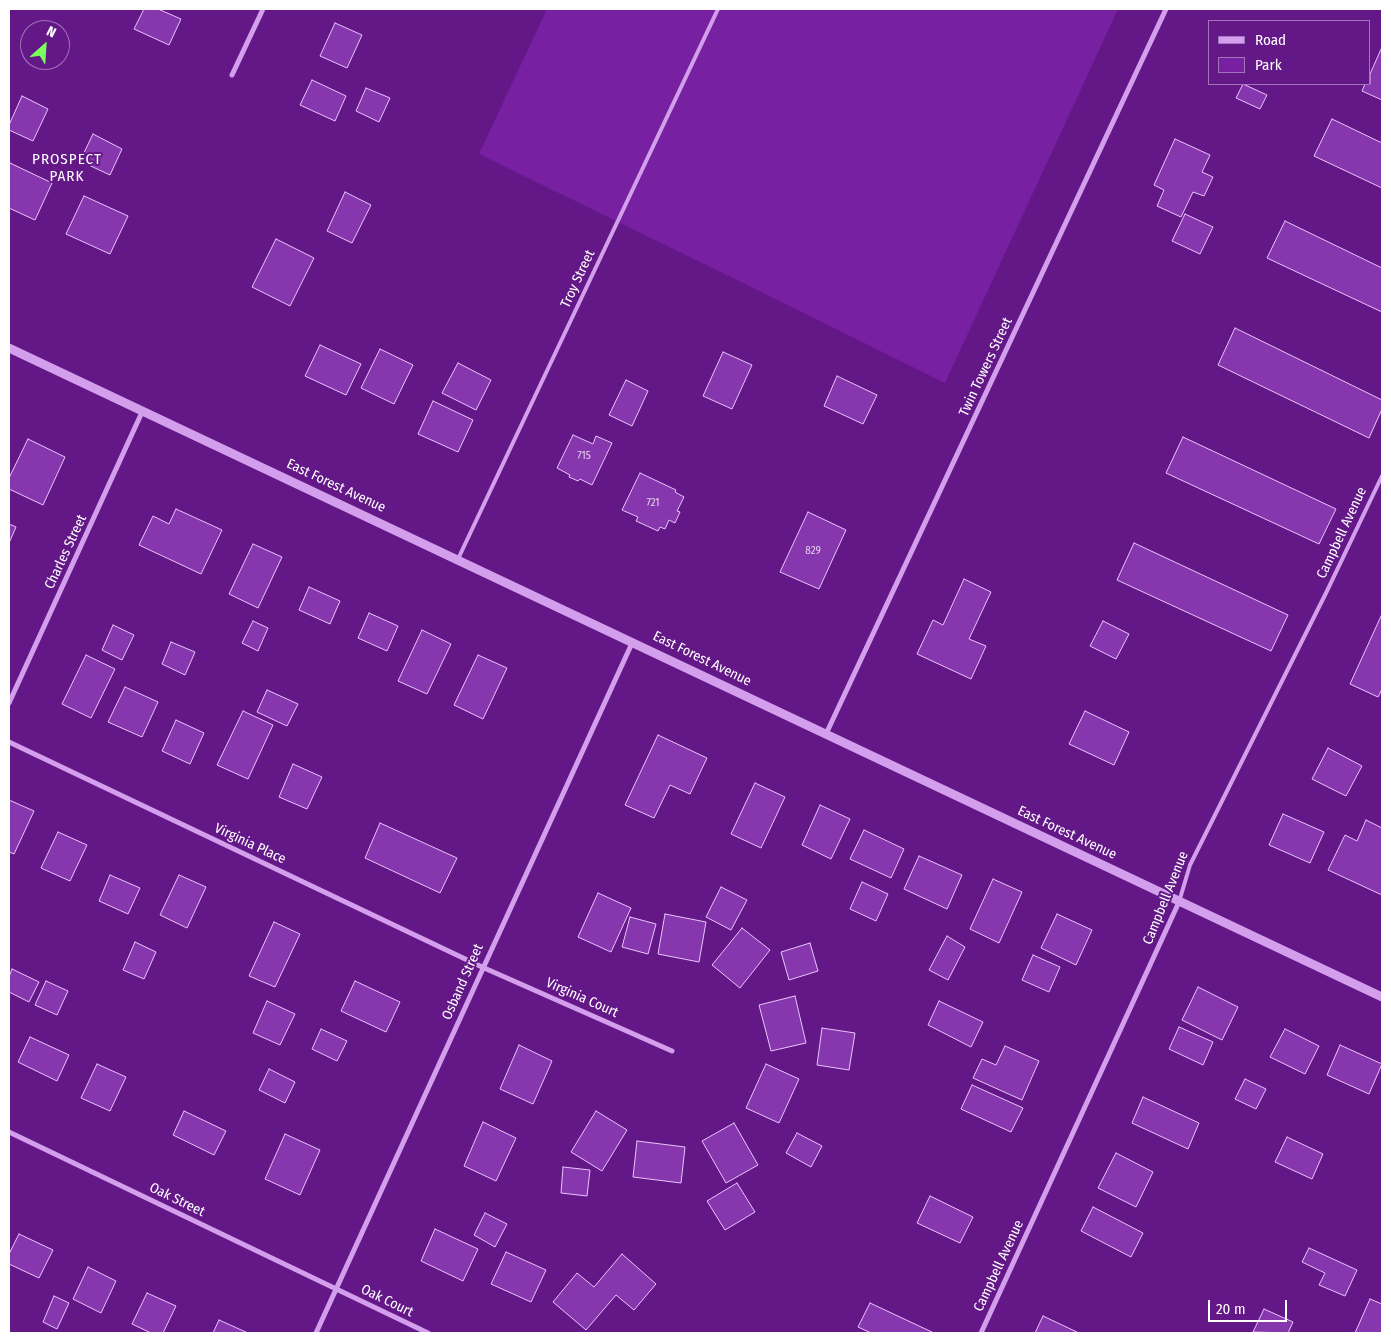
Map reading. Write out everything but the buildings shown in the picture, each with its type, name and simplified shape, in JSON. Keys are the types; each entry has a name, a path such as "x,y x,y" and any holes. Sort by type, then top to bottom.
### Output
{"street":[{"path":"232,75 263,9"},
{"name":"Twin Towers Street","path":"826,734 1166,9"},
{"name":"East Forest Avenue","path":"9,348 1382,997"},
{"name":"Charles Street","path":"9,703 143,410"},
{"name":"Osband Street","path":"316,1333 482,966 633,642"},
{"name":"Virginia Place","path":"9,742 482,966"},
{"name":"Campbell Avenue","path":"980,1333 1179,902"},
{"name":"Virginia Court","path":"482,966 672,1051"},
{"name":"Oak Street","path":"9,1132 336,1288"},
{"name":"Oak Court","path":"336,1288 428,1333"}],"lane":[{"name":"Troy Street","path":"458,559 718,9"},
{"name":"Campbell Avenue","path":"1179,902 1190,865 1326,593 1382,476"}],"green space":[{"path":"547,9 1118,9 945,383 479,154"}],"district":[{"name":"PROSPECT PARK","path":"67,168"}]}
